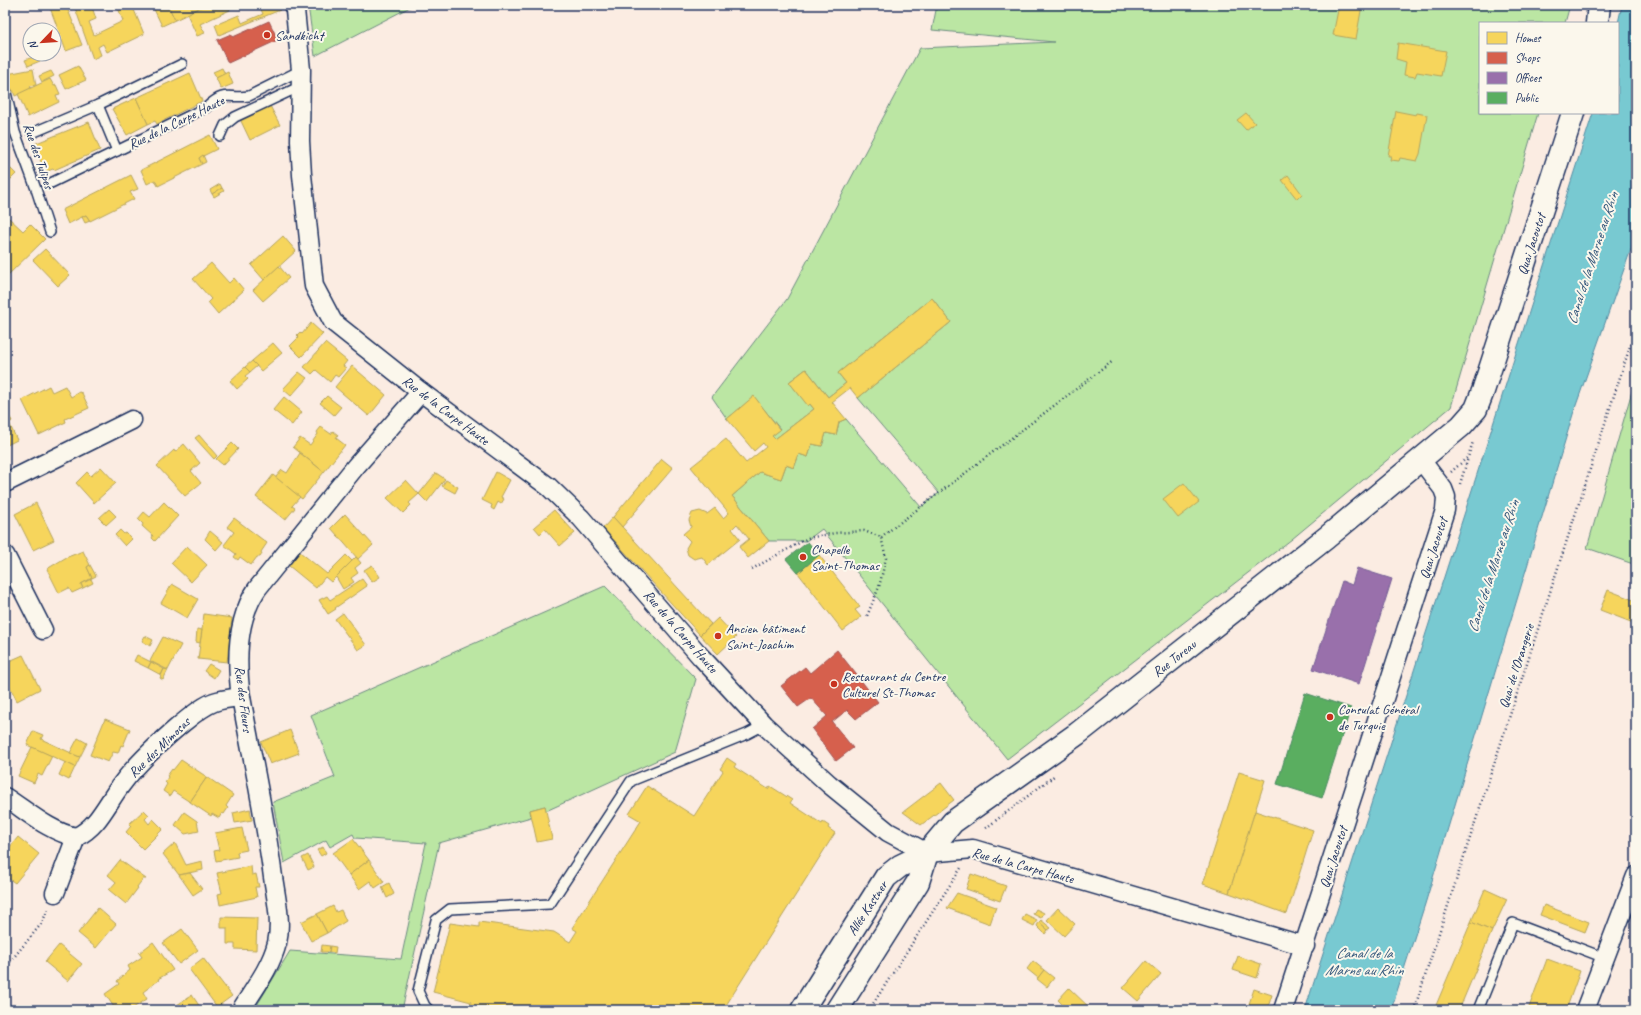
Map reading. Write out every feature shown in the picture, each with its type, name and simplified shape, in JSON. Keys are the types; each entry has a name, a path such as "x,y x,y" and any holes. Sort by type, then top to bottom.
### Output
{"main road":[{"path":"1597,22 1599,5"},
{"name":"Quai Jacoutot","path":"1421,460 1461,426 1476,409 1573,114"},
{"name":"Rue Toreau","path":"926,853 953,822 1077,734 1326,538 1421,460"},
{"name":"Allée Kastner","path":"802,1010 886,877 900,866 926,853"},
{"name":"Allée Kastner","path":"837,1010 918,882 926,853"},
{"path":"839,952 865,966"}],"street":[{"name":"Rue de la Carpe Haute","path":"293,5 295,10 301,78 300,141 302,175 314,286 333,322 421,392 543,482 581,518 701,657 764,725 829,784 888,832 926,853 974,849 1305,946"},
{"name":"Rue des Fleurs","path":"241,1010 267,969 272,958 277,942 278,928 278,908 269,847 238,676 240,633 249,600 356,466 421,392"},
{"path":"5,483 132,420"},
{"name":"Quai Jacoutot","path":"1283,1010 1305,946 1445,510 1446,497 1443,489 1421,460"},
{"path":"5,555 43,630"},
{"name":"Rue des Mimosas","path":"76,837 84,834 95,823 121,784 160,742 194,714 213,702 241,697"},
{"path":"5,797 52,828 67,835 76,837 55,892"},
{"path":"1587,1009 1636,876"}],"lane":[{"path":"32,133 98,105 182,64"},
{"path":"220,136 224,125 235,117 301,78"},
{"name":"Rue de la Carpe Haute","path":"51,183 207,107 216,99 225,95 240,97 249,96 301,78"},
{"name":"Rue des Tulipes","path":"5,88 15,132 50,232"},
{"path":"98,105 117,151"},
{"path":"429,1010 425,1006 418,991 436,920 450,909 550,904 631,782 747,734 764,725"},
{"path":"1478,1010 1513,923 1605,958"}],"path":[{"name":"Quai de l'Orangerie","path":"1414,1010 1636,328"},
{"path":"881,537 1112,361"},
{"path":"752,569 808,538 864,530 881,537"},
{"path":"867,616 879,587 886,558 881,537"},
{"path":"869,1010 974,849 986,828 970,811"},
{"path":"5,968 42,923 55,892"}],"green space":[{"path":"308,5 414,5 315,56"},
{"path":"937,5 1570,5 1565,22 1479,22 1479,114 1538,114 1451,407 1292,539 1007,759 822,529 806,541 769,541 732,496 760,472 781,479 786,465 794,468 799,454 808,457 812,444 822,446 826,433 836,435 839,422 846,419 921,507 939,493 858,398 951,322 932,298 838,373 846,383 828,397 806,369 789,382 808,405 810,404 814,409 775,439 772,436 780,429 754,397 727,419 712,397 787,299 920,48 1054,42 932,30"},
{"path":"1636,377 1636,565 1587,548"},
{"path":"605,586 696,679 675,752 546,811 545,806 530,810 531,817 439,843 402,1010 254,1010 290,951 401,959 426,843 355,838 353,834 330,847 326,840 284,863 273,802 335,777 311,715"}],"water":[{"name":"Canal de la Marne au Rhin","path":"1622,5 1636,5 1636,235 1574,411 1425,904 1391,1010 1305,1010 1593,114 1619,114 1618,22"}],"building: Homes":[{"path":"49,5 66,5 82,45 66,51 62,40 62,22 55,22"},
{"path":"74,5 96,5 92,7 96,19 89,22 94,35 123,21 117,5 132,5 144,34 107,52 103,44 98,47 101,55 93,59"},
{"path":"152,5 168,5 175,20 162,26"},
{"path":"168,5 205,5 205,6 175,20"},
{"path":"205,5 227,5 230,10 200,24 205,33 197,36 187,14"},
{"path":"259,5 278,5 280,10 219,35 215,25 239,15 242,23 263,14"},
{"path":"1339,5 1362,5 1356,39 1333,35"},
{"path":"1398,43 1446,51 1441,76 1417,72 1415,77 1404,75 1406,62 1396,59"},
{"path":"26,62 38,62 28,66"},
{"path":"78,66 86,80 66,89 59,75"},
{"path":"222,68 225,74 216,78 213,72"},
{"path":"33,69 36,85 30,86 31,89 15,96 13,90 11,91 7,74"},
{"path":"51,71 54,76 42,82 39,76"},
{"path":"228,72 233,84 221,89 216,78"},
{"path":"190,73 202,101 157,124 155,121 148,124 136,98"},
{"path":"50,79 54,86 56,85 60,94 56,95 59,102 28,117 18,94"},
{"path":"136,98 148,124 127,135 112,109"},
{"path":"269,104 280,125 250,140 240,119"},
{"path":"1396,111 1416,115 1417,113 1427,115 1420,154 1417,161 1400,158 1399,161 1390,160 1391,156 1388,156"},
{"path":"1246,113 1255,123 1246,130 1237,120"},
{"path":"89,122 100,150 54,170 45,172 34,144"},
{"path":"210,135 217,149 199,158 202,164 158,186 155,180 147,184 141,170"},
{"path":"203,155 206,162 202,164 199,158"},
{"path":"8,166 16,174 5,185 5,170"},
{"path":"131,175 138,189 130,192 134,199 90,221 86,215 68,224 62,210"},
{"path":"1288,175 1302,194 1297,199 1282,180"},
{"path":"220,184 222,188 212,194 210,190"},
{"path":"222,188 224,191 214,197 212,194"},
{"path":"86,215 90,221 85,223 82,217"},
{"path":"9,218 23,231 30,224 45,239 5,278 5,223"},
{"path":"283,236 296,251 264,280 251,265"},
{"path":"45,249 70,275 58,286 33,260"},
{"path":"211,263 229,283 234,278 244,290 218,314 208,302 211,299 193,279"},
{"path":"279,266 289,278 263,301 253,290"},
{"path":"932,298 951,322 858,398 850,388 832,402 846,419 839,422 836,435 826,433 822,446 812,444 808,457 799,454 794,468 786,465 781,479 760,472 732,496 769,541 748,558 739,547 749,539 737,524 732,529 740,539 708,565 702,557 694,559 688,555 686,548 690,541 683,534 691,527 689,520 692,513 700,511 707,514 715,508 723,518 729,513 691,467 726,439 746,463 766,447 763,443 754,451 727,419 754,396 780,430 772,436 775,439 814,409 810,404 808,406 789,382 806,369 828,397 846,383 838,373"},
{"path":"311,323 323,334 301,357 290,346 299,337 297,335 300,332 302,334"},
{"path":"273,343 282,353 261,371 252,361"},
{"path":"325,343 347,361 343,366 346,368 338,377 335,375 330,382 316,370 312,374 304,367"},
{"path":"252,361 257,366 250,372 245,367"},
{"path":"352,366 386,395 369,416 335,387"},
{"path":"245,367 250,372 245,376 248,379 237,389 230,381"},
{"path":"299,372 307,378 291,396 283,389"},
{"path":"49,386 52,392 65,386 71,397 79,392 82,393 89,408 65,419 66,422 39,435 22,400"},
{"path":"327,396 341,407 334,415 320,403"},
{"path":"284,397 302,412 292,425 273,410"},
{"path":"5,409 12,421 9,423 17,440 5,446"},
{"path":"321,427 331,434 333,431 338,435 336,438 345,445 324,472 293,447 300,438 310,445"},
{"path":"199,435 217,456 214,459 195,438"},
{"path":"232,443 238,449 223,465 216,459"},
{"path":"184,444 200,463 191,471 201,483 185,496 157,466 174,450 175,452"},
{"path":"300,453 324,472 302,499 275,478 282,470 287,473"},
{"path":"662,459 673,468 622,527 613,517"},
{"path":"101,467 116,483 94,503 76,483 87,472 91,476"},
{"path":"496,472 510,480 501,497 504,499 501,504 498,502 494,510 491,508 492,505 482,500"},
{"path":"436,473 445,479 427,502 419,494"},
{"path":"273,475 300,497 292,506 295,508 285,520 256,497"},
{"path":"406,480 419,494 409,503 411,505 403,513 387,498"},
{"path":"446,480 458,487 455,493 442,486"},
{"path":"1184,483 1199,502 1178,518 1163,499"},
{"path":"164,502 178,516 155,541 152,538 153,536 142,526 143,524 138,519 144,512 150,517"},
{"path":"36,503 54,540 33,550 15,514"},
{"path":"109,509 116,516 106,525 99,518"},
{"path":"554,510 575,533 560,546 545,529 540,534 534,527"},
{"path":"345,514 373,545 358,559 331,528"},
{"path":"613,517 711,624 700,635 603,528"},
{"path":"234,518 267,543 261,552 262,554 260,557 257,557 251,565 240,557 238,560 234,557 236,554 224,545 234,532 227,527"},
{"path":"120,530 132,539 125,546 115,535"},
{"path":"210,531 223,542 216,550 205,539"},
{"path":"187,546 207,565 191,582 171,563"},
{"path":"83,551 90,565 87,567 92,578 81,584 83,588 72,593 69,588 59,593 47,569 65,558"},
{"path":"300,552 327,574 346,555 352,561 331,582 325,577 316,588 289,566"},
{"path":"819,555 860,607 855,610 861,617 843,631 798,573"},
{"path":"356,557 361,563 355,568 358,573 351,578 354,582 343,589 336,577"},
{"path":"90,565 96,576 92,578 87,567"},
{"path":"372,565 380,577 372,582 364,570"},
{"path":"91,579 93,583 83,588 81,584"},
{"path":"362,579 367,586 328,614 319,600 327,596 330,600"},
{"path":"172,584 198,599 187,618 161,603"},
{"path":"1608,590 1636,601 1636,624 1600,610"},
{"path":"343,613 366,645 358,650 335,619"},
{"path":"204,614 232,618 227,662 198,659"},
{"name":"Ancien bâtiment Saint-Joachim","path":"718,618 736,637 718,654 700,635"},
{"path":"197,629 202,630 200,643 196,642"},
{"path":"145,636 153,640 150,646 142,641"},
{"path":"163,637 181,645 168,670 150,661"},
{"path":"23,655 40,689 17,701 5,677 5,663"},
{"path":"137,655 151,662 148,668 134,661"},
{"path":"151,662 164,669 161,675 148,668"},
{"path":"209,664 219,670 214,678 204,671"},
{"path":"164,669 168,670 163,680 160,678"},
{"path":"105,719 130,729 123,746 121,745 118,753 113,752 108,762 90,755"},
{"path":"290,730 299,753 270,764 261,742"},
{"path":"33,731 43,735 41,739 80,757 75,767 27,745"},
{"path":"78,738 87,743 80,757 70,753"},
{"path":"32,747 52,756 42,776 38,774 34,783 18,776"},
{"path":"5,757 10,760 6,769 5,769"},
{"path":"727,758 736,764 734,767 768,789 770,786 792,800 790,803 822,824 823,822 829,826 828,828 835,833 723,1010 483,1010 470,1005 471,1002 433,992 450,923 479,927 479,922 554,932 570,942 577,931 572,928 641,821 629,814 647,786 694,816 723,771 720,769"},
{"path":"181,760 207,777 190,802 173,791 170,796 163,791 167,784 165,782 168,777 167,776"},
{"path":"65,762 75,767 69,780 59,775"},
{"path":"1239,772 1265,780 1229,893 1203,884"},
{"path":"207,777 233,795 226,806 228,808 219,818 212,814 211,816 190,802"},
{"path":"941,783 954,800 921,825 903,812"},
{"path":"545,806 552,839 537,842 530,810"},
{"path":"250,809 252,820 235,823 233,813"},
{"path":"144,810 149,815 145,819 149,824 153,819 163,829 143,849 126,832 131,826 129,824"},
{"path":"1255,811 1313,830 1287,914 1229,893"},
{"path":"184,812 197,821 199,831 185,834 175,825"},
{"path":"242,828 247,850 237,852 238,857 216,861 214,851 219,850 215,833"},
{"path":"18,837 39,854 15,883 5,876 5,853"},
{"path":"353,839 369,860 349,875 333,853"},
{"path":"175,843 186,865 202,861 203,870 179,875 163,854"},
{"path":"323,847 326,853 321,856 317,850"},
{"path":"308,855 314,867 308,870 302,858"},
{"path":"120,860 146,879 143,879 126,904 109,890 116,882 108,875"},
{"path":"369,860 384,882 375,888 370,881 359,889 349,875"},
{"path":"251,866 252,875 256,874 259,887 255,887 257,897 220,905 218,894 222,893 217,873"},
{"path":"190,873 202,889 193,895 179,875"},
{"path":"971,874 1006,886 1000,901 966,889"},
{"path":"389,883 394,894 387,898 382,887"},
{"path":"1485,889 1507,899 1492,931 1471,922"},
{"path":"957,893 996,907 990,924 947,908"},
{"path":"1544,905 1589,922 1585,932 1540,915"},
{"path":"333,906 336,912 341,910 346,921 327,933 317,914"},
{"path":"98,908 116,924 96,948 78,933"},
{"path":"1058,908 1075,924 1064,936 1047,920"},
{"path":"1036,909 1044,913 1041,918 1033,914"},
{"path":"317,914 327,933 311,941 301,922"},
{"path":"1025,914 1037,920 1034,926 1022,920"},
{"path":"221,917 257,918 256,950 235,949 235,944 227,944 227,928 221,928"},
{"path":"1041,920 1051,928 1048,930 1039,922"},
{"path":"1039,922 1048,930 1045,934 1037,926"},
{"path":"1471,922 1492,931 1459,1010 1434,1010"},
{"path":"182,929 198,950 179,964 163,943"},
{"path":"153,942 173,970 158,979 159,980 143,992 147,999 130,1010 116,1010 105,994 119,984 117,981 130,970 128,966 142,957 139,953"},
{"path":"59,945 82,964 68,981 45,962"},
{"path":"322,945 330,946 329,952 321,952"},
{"path":"330,946 336,947 335,953 329,952"},
{"path":"1238,956 1261,964 1257,978 1233,970"},
{"path":"203,958 232,996 217,1007 189,969"},
{"path":"1547,959 1580,971 1566,1010 1528,1010"},
{"path":"1033,961 1044,970 1038,978 1027,969"},
{"path":"1146,961 1161,974 1138,1001 1123,988"},
{"path":"1044,970 1054,978 1047,987 1037,979"},
{"path":"1069,988 1092,1010 1068,1010 1058,1000"},
{"path":"1254,989 1272,995 1267,1010 1247,1010"},
{"path":"192,995 202,1010 174,1010 177,1005"}],"building: Shops":[{"path":"269,21 278,40 228,63 217,40 231,34 233,37"},
{"path":"837,650 878,702 856,719 847,710 832,722 853,748 836,761 812,729 827,716 811,698 798,707 781,686 805,667 810,673"}],"building: Offices":[{"path":"1357,568 1392,579 1359,684 1313,669 1342,581 1352,585"}],"building: Public":[{"name":"Chapelle Saint-Thomas","path":"808,542 819,555 798,573 786,559"},
{"path":"1305,693 1351,708 1322,798 1277,784"}],"place":[{"name":"Sandkicht","path":"267,35"},
{"name":"Chapelle Saint-Thomas","path":"803,557"},
{"name":"Ancien bâtiment Saint-Joachim","path":"718,636"},
{"name":"Restaurant du Centre Culturel St-Thomas","path":"834,684"},
{"name":"Consulat Général de Turquie","path":"1330,717"}]}
